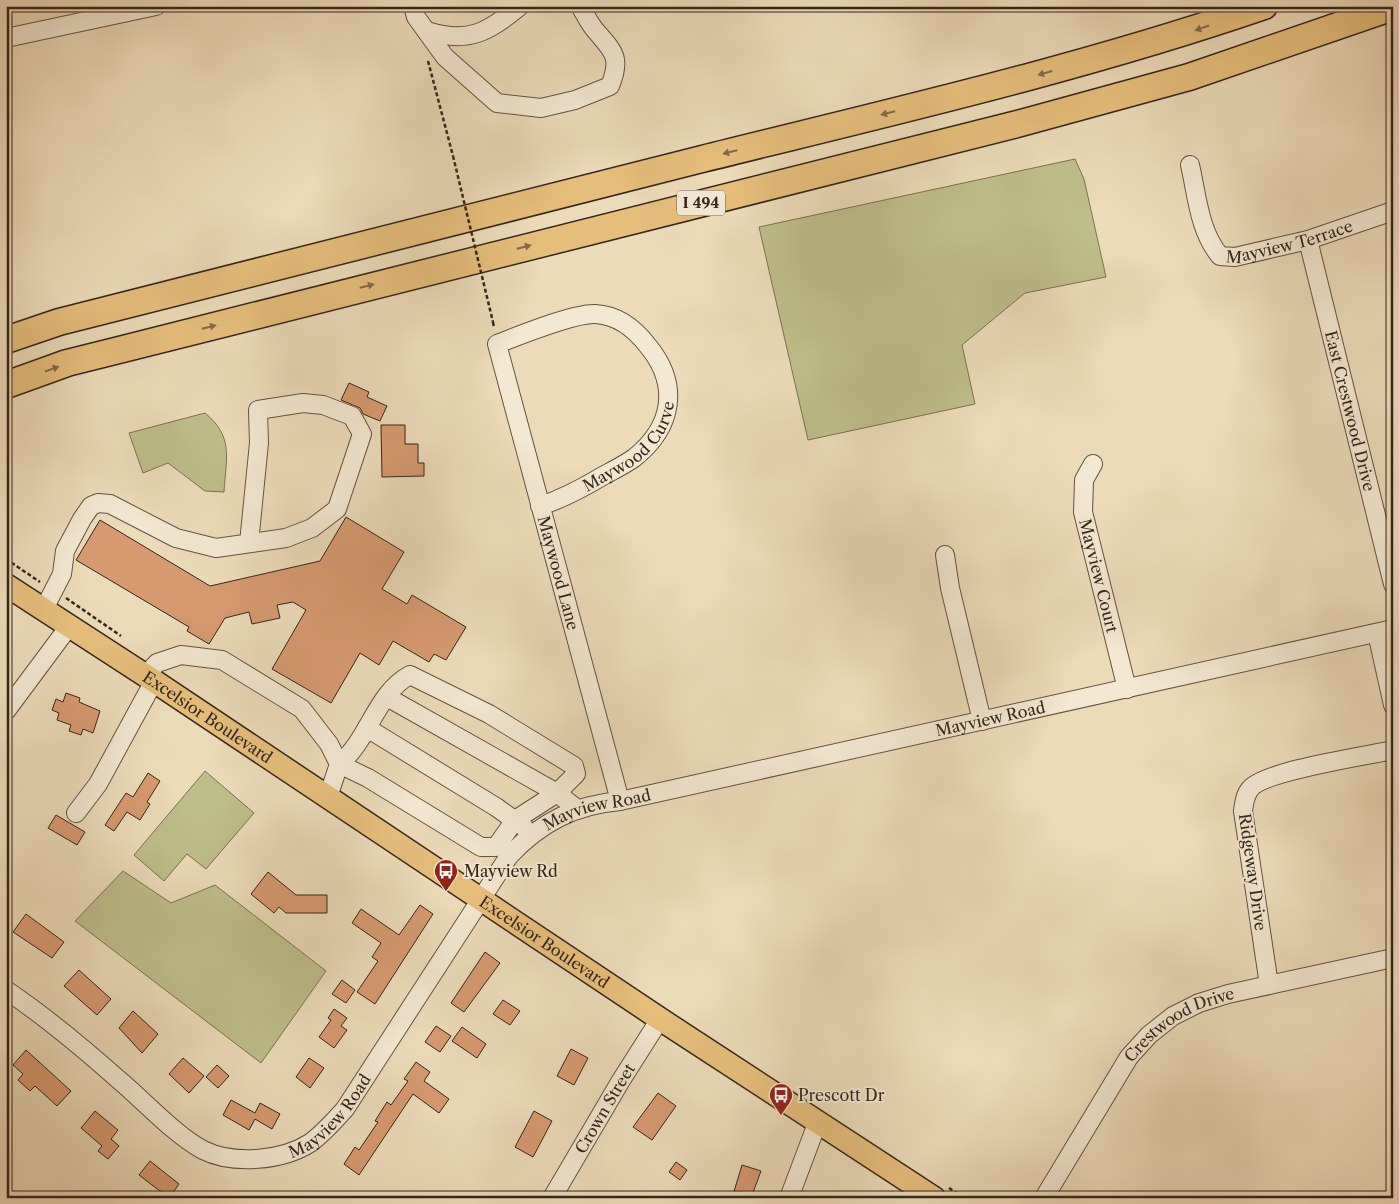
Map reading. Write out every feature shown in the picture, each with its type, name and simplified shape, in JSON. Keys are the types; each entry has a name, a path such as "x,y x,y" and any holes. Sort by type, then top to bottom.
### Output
{"highway":[{"path":"6,340 59,322 387,237 1012,82 1176,36 1264,6"},
{"name":"I 494","path":"6,385 67,363 1033,120 1188,76 1393,8"}],"main road":[{"name":"Excelsior Boulevard","path":"6,585 150,678 660,1020 934,1198"}],"street":[{"path":"6,38 95,13 156,6"},
{"path":"413,6 416,17 445,57 497,103 541,108 575,100 610,86 614,77 616,57 607,42 594,29 580,6"},
{"path":"427,31 443,36 474,36 500,22 520,6"},
{"name":"Mayview Terrace","path":"1190,165 1205,232 1211,245 1220,256 1235,258 1308,240 1393,211"},
{"name":"East Crestwood Drive","path":"1308,240 1393,584"},
{"name":"Maywood Curve","path":"498,344 518,336 593,314 608,315 622,321 647,344 659,360 666,375 669,390 665,414 654,438 645,448 632,459 564,499 540,506"},
{"name":"Maywood Lane","path":"498,344 620,801"},
{"path":"44,609 62,574 65,551 82,519 91,506 98,503 110,504 176,538 216,548 286,538 312,528 337,509 362,434 352,416 323,405 303,402 258,410 259,443 250,543"},
{"name":"Mayview Court","path":"1093,464 1084,480 1083,512 1128,689"},
{"path":"945,555 950,588 982,721"},
{"path":"6,711 70,625"},
{"path":"1385,631 1393,706"},
{"name":"Mayview Road","path":"6,990 67,1034 177,1131 202,1150 218,1156 236,1158 273,1156 293,1152 310,1143 345,1109 509,856 532,833 577,809 1385,631"},
{"path":"76,813 98,784 157,663 181,655 222,660 302,709 330,744 339,764 368,778 481,847 496,847 515,820 557,793 576,774 574,766 489,714 410,675 397,682 349,756 339,764 328,797"},
{"path":"387,697 557,793 577,809"},
{"path":"367,728 515,820 532,833"},
{"name":"Ridgeway Drive","path":"1269,985 1243,811 1245,799 1250,789 1270,776 1393,750"},
{"name":"Crestwood Drive","path":"1044,1198 1129,1057 1149,1035 1172,1016 1199,1003 1269,985 1393,958"},
{"name":"Crown Street","path":"552,1198 620,1082 660,1020"},
{"path":"789,1198 818,1121"}],"path":[{"path":"426,54 493,322"}],"green space":[{"path":"1075,159 1084,179 1106,277 1025,293 962,345 975,404 808,440 759,227"},
{"path":"205,413 214,422 224,439 227,458 224,492 205,491 168,463 143,473 129,433"},
{"path":"205,771 254,813 206,869 187,854 164,881 134,855"},
{"path":"123,871 171,903 215,885 326,971 261,1063 75,921"}],"building":[{"path":"349,383 369,392 367,397 387,406 380,421 363,414 360,408 341,400"},
{"path":"381,425 405,425 405,444 418,444 418,463 424,463 424,476 382,477"},
{"path":"346,517 404,552 382,589 407,604 412,595 466,627 446,660 434,654 429,662 393,641 379,665 360,653 331,703 272,669 306,610 293,602 277,605 280,618 252,624 249,612 225,618 209,644 187,631 189,627 76,560 100,520 210,586 320,561"},
{"path":"66,693 80,698 79,702 100,711 93,733 83,729 81,735 69,731 71,725 57,720 59,713 52,710 56,699 63,702"},
{"path":"148,773 160,781 147,802 150,804 140,820 127,812 114,831 105,825 126,793 133,797"},
{"path":"56,815 85,832 77,845 48,828"},
{"path":"268,872 296,895 327,895 327,913 286,913 279,907 274,913 251,894"},
{"path":"420,905 433,914 375,1004 357,992 378,961 372,957 381,943 352,923 361,909 399,935"},
{"path":"26,914 64,942 52,958 13,932"},
{"path":"485,952 500,963 464,1012 451,1003"},
{"path":"79,970 111,999 97,1015 64,986"},
{"path":"342,980 355,990 346,1003 332,994"},
{"path":"503,1000 520,1011 510,1025 493,1014"},
{"path":"334,1009 347,1018 341,1026 347,1030 334,1048 319,1037 331,1020 328,1018"},
{"path":"133,1011 158,1034 142,1053 119,1028"},
{"path":"436,1026 451,1036 440,1052 425,1042"},
{"path":"462,1027 486,1044 477,1058 452,1041"},
{"path":"571,1049 588,1058 574,1085 557,1076"},
{"path":"26,1050 71,1091 57,1106 35,1086 30,1091 18,1080 23,1074 13,1065"},
{"path":"183,1058 204,1076 189,1093 169,1074"},
{"path":"309,1058 324,1068 310,1088 296,1077"},
{"path":"416,1062 430,1072 424,1081 449,1099 439,1113 413,1094 359,1175 344,1164 355,1147 359,1150 378,1122 375,1121 387,1102 391,1105 408,1081 404,1079"},
{"path":"217,1065 229,1076 218,1088 206,1077"},
{"path":"658,1093 676,1106 652,1140 633,1127"},
{"path":"231,1100 255,1113 260,1103 280,1114 272,1129 255,1119 249,1130 223,1115"},
{"path":"95,1111 118,1130 111,1139 119,1146 108,1159 98,1151 102,1146 81,1128"},
{"path":"534,1111 552,1121 533,1157 515,1147"},
{"path":"150,1161 179,1184 169,1198 139,1175"},
{"path":"676,1162 687,1170 680,1180 669,1172"},
{"path":"742,1165 761,1171 751,1198 732,1198"}],"place":[{"name":"Mayview Rd","path":"446,892"},
{"name":"Prescott Dr","path":"781,1116"}]}
